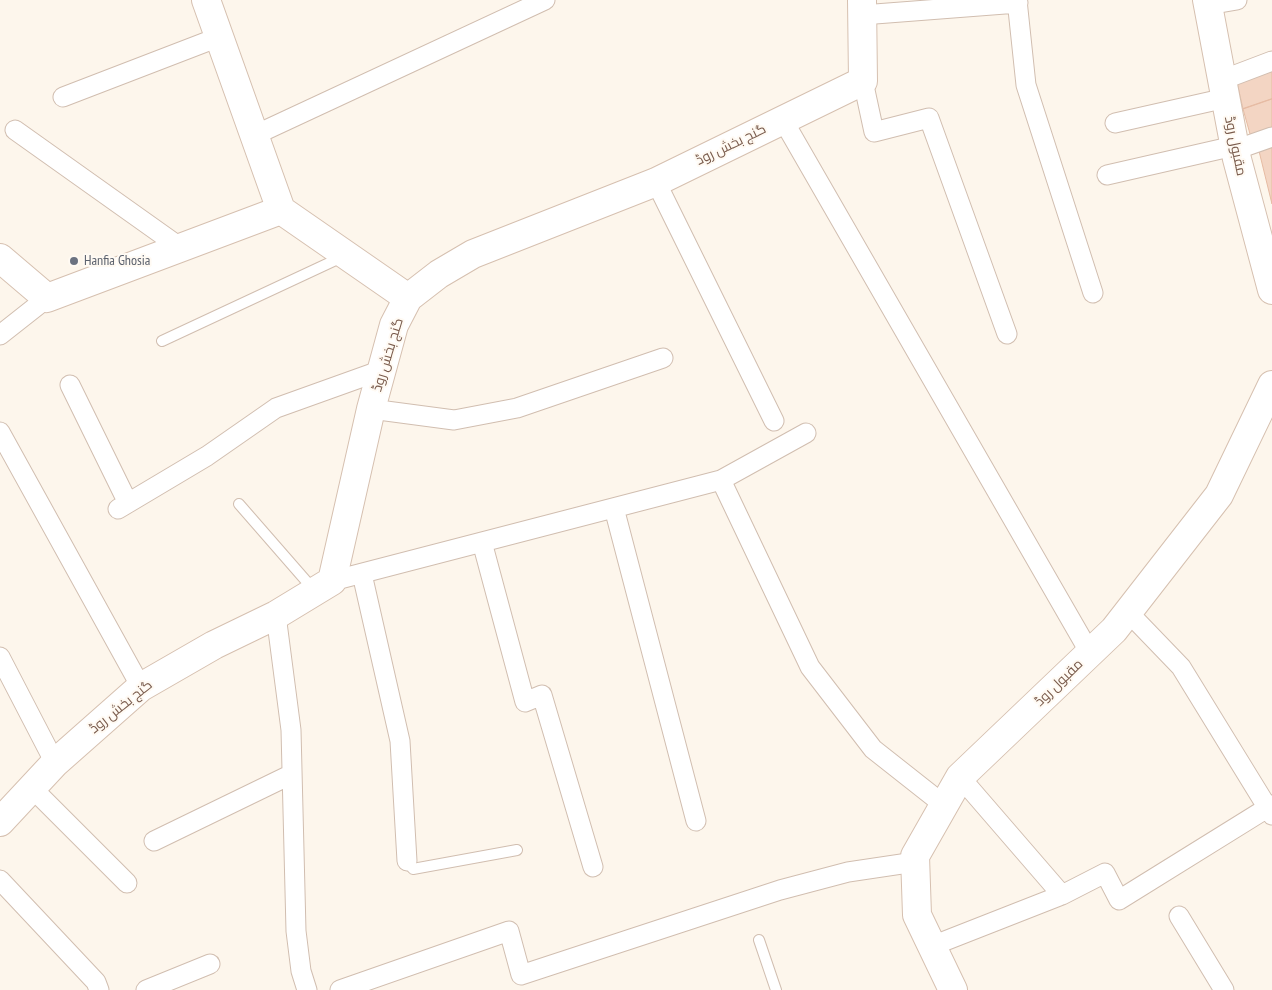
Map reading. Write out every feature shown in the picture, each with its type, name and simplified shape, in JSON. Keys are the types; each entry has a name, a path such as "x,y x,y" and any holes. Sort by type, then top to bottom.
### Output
{"street":[{"path":"206,0 281,210 408,298"},
{"path":"254,135 545,0"},
{"path":"1208,2 1237,0"},
{"path":"1007,334 929,118 874,132 863,81 862,8 1018,2 1026,85 1093,294"},
{"name":"مقبول روڈ","path":"1208,2 1235,148 1266,245 1272,290"},
{"path":"63,98 219,37"},
{"path":"1115,123 1224,89 1272,61"},
{"name":"گنج بخش روڈ","path":"0,822 55,763 141,687 214,645 276,615 324,586 394,325 408,298 439,274 473,254 656,182 863,81"},
{"path":"783,120 1090,652"},
{"path":"15,130 181,248"},
{"path":"1107,175 1235,148 1272,137"},
{"path":"656,182 774,421"},
{"path":"0,335 47,298 281,210"},
{"path":"0,258 47,298"},
{"path":"372,410 454,420 517,408 664,358"},
{"path":"70,385 123,506 207,456 276,408 382,370"},
{"name":"مقبول روڈ","path":"953,990 917,915 915,856 960,778 1114,630 1219,495 1272,385"},
{"path":"0,432 141,687"},
{"path":"324,586 362,574 720,480 806,434"},
{"path":"720,480 810,667 873,749 944,805"},
{"path":"614,508 696,821"},
{"path":"482,542 525,702 542,696 593,867"},
{"path":"362,574 400,741 407,861"},
{"path":"932,946 1062,895 1105,873 1119,900 1271,810 1181,667 1128,612"},
{"path":"276,615 291,730 296,931 301,971 307,990"},
{"path":"0,657 55,763"},
{"path":"154,841 292,774"},
{"path":"960,778 1062,895"},
{"path":"32,788 127,883"},
{"path":"340,990 509,931 524,983 780,890 848,872 915,862"},
{"path":"0,880 96,982 99,990"},
{"path":"1179,916 1224,990"},
{"path":"146,990 210,964"}],"lane":[{"path":"162,341 346,256"},
{"path":"239,504 324,586"},
{"path":"407,861 413,869 517,850"},
{"path":"759,940 776,990"}],"building":[{"path":"1272,65 1272,99 1243,109 1236,78"},
{"path":"1272,99 1272,133 1252,141 1243,109"},
{"path":"1272,145 1272,204 1259,151"}],"place":[{"name":"Hanfia Ghosia","path":"74,261"}]}
